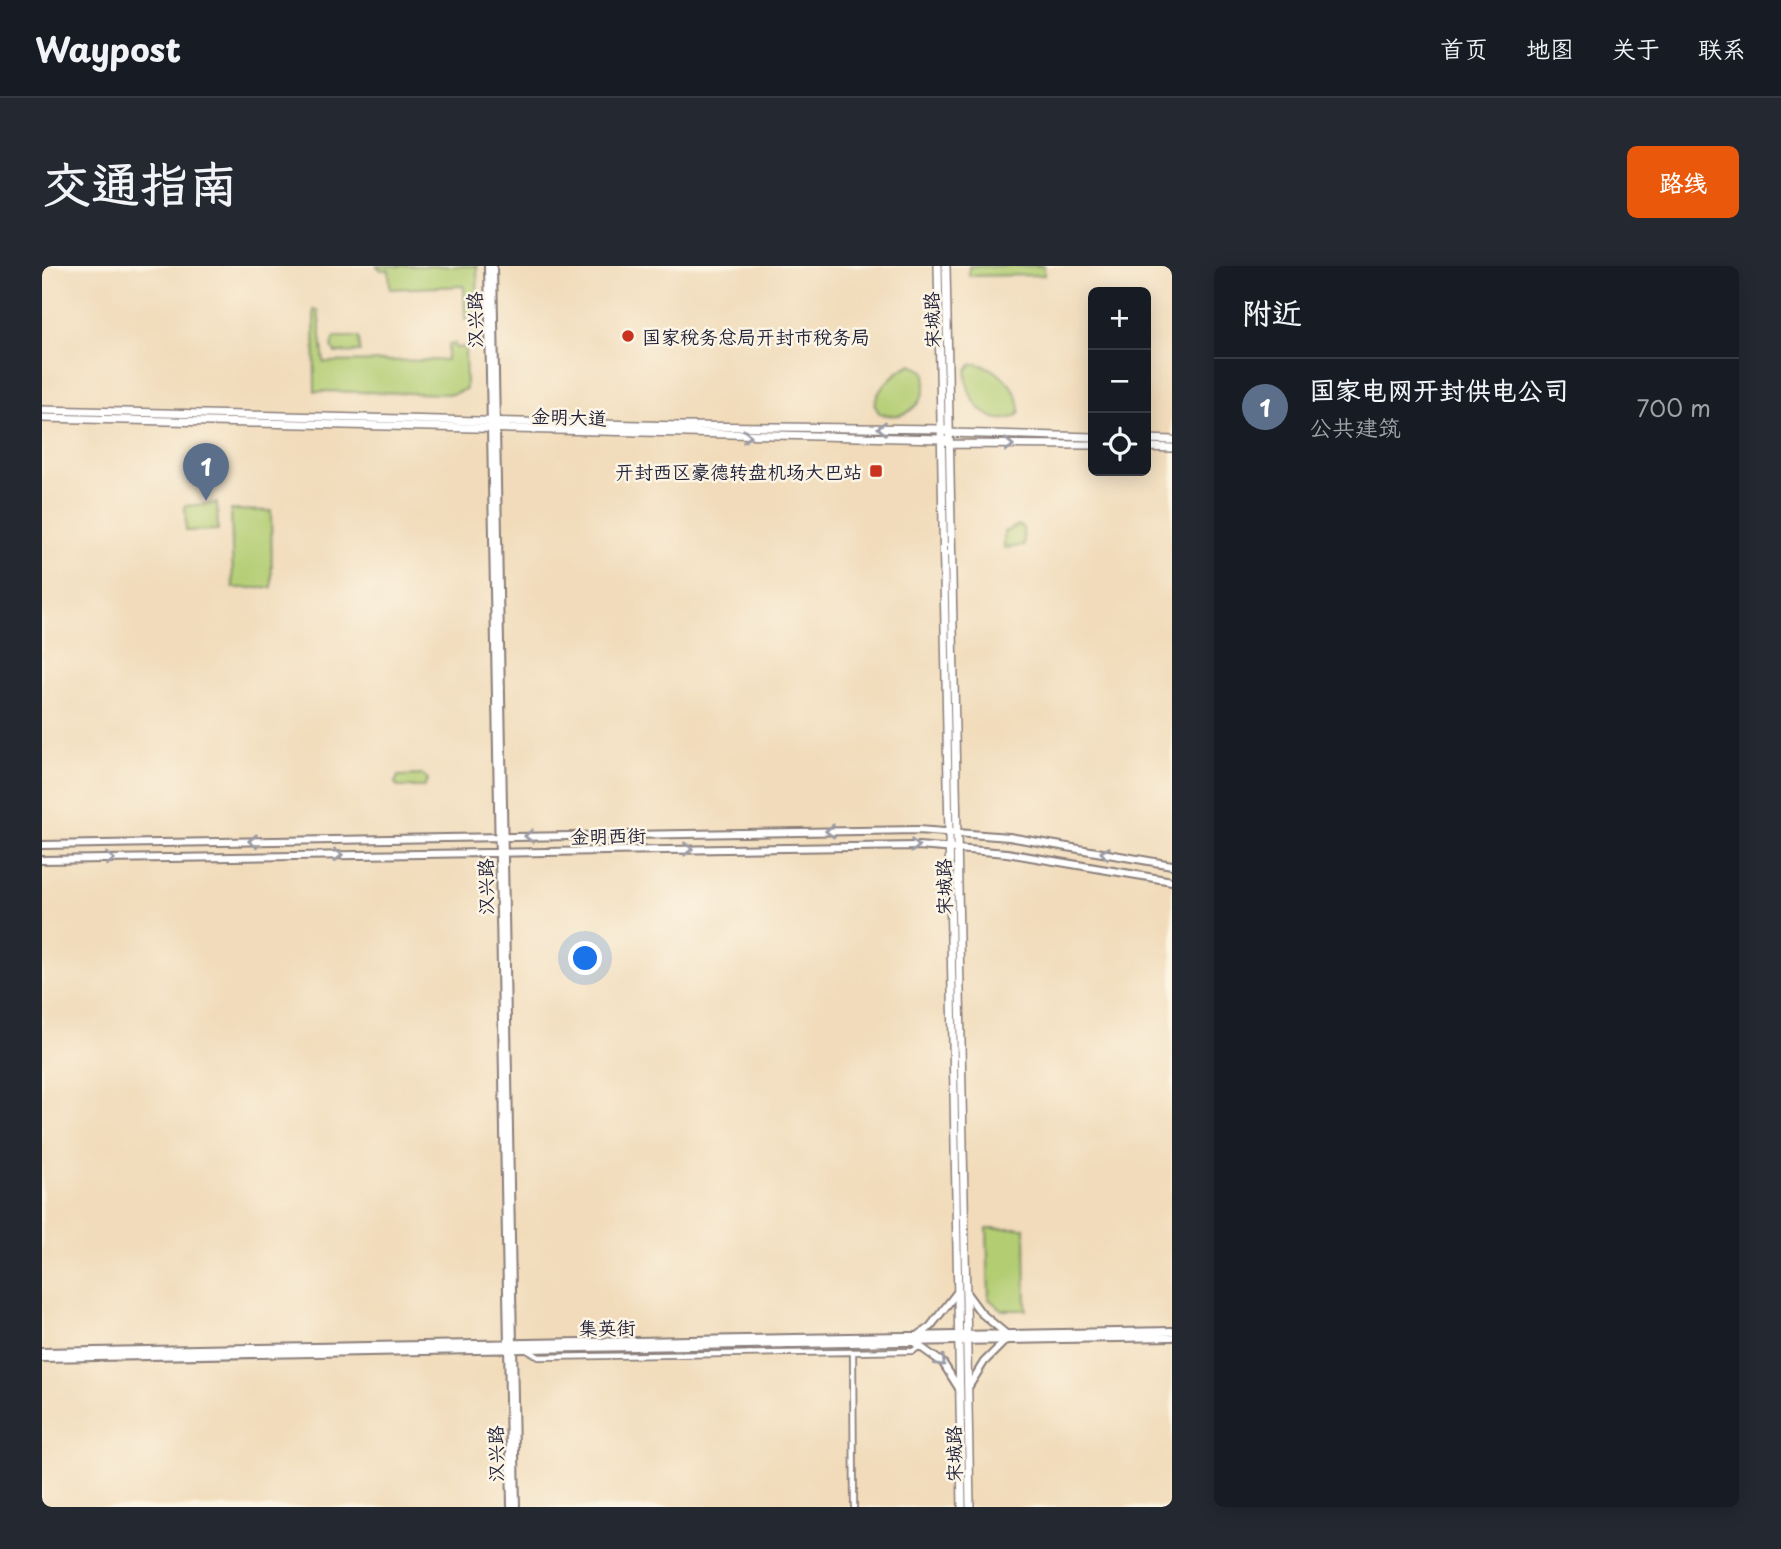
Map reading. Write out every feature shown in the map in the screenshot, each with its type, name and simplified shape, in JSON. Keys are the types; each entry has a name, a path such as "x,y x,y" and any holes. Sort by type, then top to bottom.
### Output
{"main road":[{"name":"宋城路","path":"939,266 964,1389 970,1507"},
{"name":"宋城路","path":"946,266 953,832"},
{"name":"金明大道","path":"42,410 942,439"},
{"name":"金明大道","path":"42,418 495,426 942,429 950,433 1088,437"},
{"path":"942,439 950,444 1088,445"},
{"path":"1151,439 1172,440"},
{"path":"1151,447 1172,447"},
{"name":"宋城路","path":"962,1507 964,1389"}],"street":[{"name":"汉兴路","path":"491,266 513,1507"},
{"name":"金明西街","path":"42,845 502,836 953,832 1009,837 1172,865"},
{"name":"金明西街","path":"42,860 918,846 1007,853 1172,881"},
{"path":"526,1350 539,1357 913,1351 919,1341 930,1327 962,1292 1007,1338 984,1362 964,1389 943,1363 919,1341"},
{"name":"集英街","path":"1007,1338 1172,1331"},
{"name":"集英街","path":"42,1357 511,1347 526,1350 963,1338 1172,1337"},
{"name":"集英街","path":"42,1352 919,1341"},
{"path":"853,1352 854,1507"}],"green space":[{"path":"377,266 477,266 478,317 465,319 464,286 390,289 389,270 381,270"},
{"path":"969,266 1044,266 1044,275 969,276"},
{"path":"314,310 318,310 324,362 446,360 449,345 455,344 455,348 465,347 466,389 453,394 315,391"},
{"path":"335,337 359,337 360,352 335,353 332,346"},
{"path":"912,364 925,372 920,400 915,407 900,415 879,413 874,404 884,385"},
{"path":"972,364 989,368 1006,380 1017,397 1019,414 1009,419 998,419 981,409 969,391 967,369"},
{"path":"217,503 218,530 186,531 185,506"},
{"path":"231,510 271,511 272,588 233,588"},
{"path":"1019,525 1023,528 1024,546 1004,548 1004,532"},
{"path":"423,775 428,779 424,787 398,787 395,783 398,776"},
{"path":"987,1228 1025,1228 1026,1310 1002,1310 989,1299"}],"place":[{"name":"国家税务总局开封市税务局","path":"628,336"},
{"name":"开封西区豪德转盘机场大巴站","path":"876,471"},
{"name":"国家电网开封供电公司","path":"206,501"}]}
